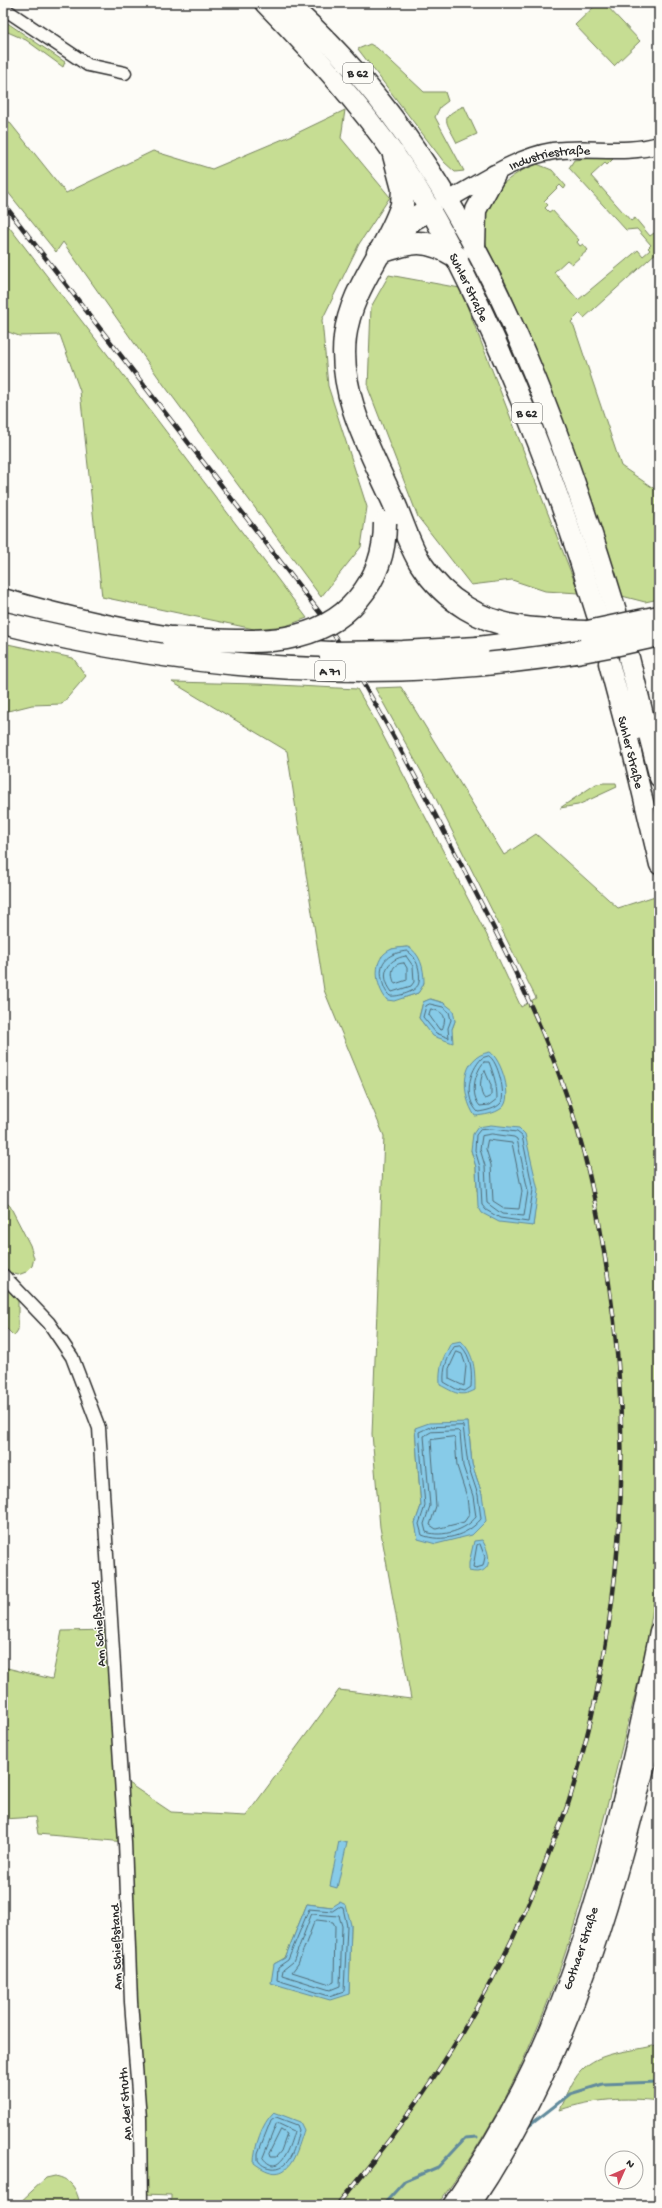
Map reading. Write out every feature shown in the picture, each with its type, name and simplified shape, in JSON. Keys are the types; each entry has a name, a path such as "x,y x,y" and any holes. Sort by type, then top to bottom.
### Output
{"highway":[{"path":"394,155 403,189 402,205 366,275 351,310 344,349 348,391 368,446 379,487 393,521 421,564 444,591 464,607 493,621 514,627 593,624"},
{"path":"378,253 403,226 439,205"},
{"path":"378,253 403,244 426,242 444,249 466,253"},
{"path":"172,638 278,640 297,637 322,628 349,609 368,586 381,558 393,521"},
{"name":"A 71","path":"3,600 60,616 172,638 259,649 330,653 404,652 478,648 593,624 659,617"},
{"name":"A 71","path":"3,623 53,636 143,652 257,666 330,671 404,670 483,665 550,657 659,635"}],"main road":[{"name":"Suhler Straße","path":"265,3 352,98 394,155 439,205"},
{"name":"Suhler Straße","path":"287,3 338,51 383,104 419,153 439,205 466,253 507,314 576,484 616,611"},
{"path":"466,253 476,210 495,174"},
{"name":"Suhler Straße","path":"466,253 506,363 540,446 585,574 593,624"},
{"name":"Suhler Straße","path":"629,658 644,728 659,778"},
{"name":"Suhler Straße","path":"609,663 644,728 659,865"},
{"name":"Gothaer Straße","path":"452,2205 514,2105 549,2029 598,1887 636,1741 659,1631"},
{"name":"Gothaer Straße","path":"471,2205 519,2127 551,2063 572,2014 614,1890 659,1709"}],"street":[{"path":"3,8 88,65 125,73"},
{"name":"Industriestraße","path":"439,205 495,174 537,155 552,151 631,149 659,145"},
{"name":"Am Schießstand","path":"3,1274 49,1323 72,1357 99,1428 125,1842 131,2002"},
{"name":"An der Struth","path":"131,2002 140,2118 143,2194 141,2205"}],"green space":[{"path":"598,3 604,3 640,41 614,66 575,25"},
{"path":"3,20 65,62 63,67 26,40 3,30"},
{"path":"370,44 377,48 424,92 445,92 448,101 440,107 435,117 464,171 455,172 444,162 358,49"},
{"path":"464,106 477,134 457,143 448,124 447,117"},
{"path":"345,110 341,138 390,197 359,244 322,320 328,386 367,507 361,547 321,597 161,381 63,242 56,252 3,186 3,114 66,193 153,151 212,169 295,134"},
{"path":"611,156 613,159 607,165 605,163 591,176 631,221 635,218 650,236 654,233 659,239 659,250 584,318 580,313 571,322 574,326 621,466 659,492 659,599 645,602 618,595 564,433 516,305 485,241 481,225 482,215 486,205 492,196 509,179 537,164 552,170 566,186 564,189 560,185 544,201 548,205 545,208 549,212 552,210 579,240 577,242 580,246 583,244 588,250 572,264 567,260 554,272 578,300 638,250 643,256 650,250 648,248 651,245 637,229 626,230 569,168 574,160"},
{"path":"3,219 307,618 286,626 254,629 102,597 80,391 60,335 19,336 3,330"},
{"path":"389,275 460,288 579,593 545,591 512,580 471,585 418,517 368,388 371,307"},
{"path":"3,643 73,658 86,676 62,704 32,705 8,711 3,707"},
{"path":"172,682 258,684 357,689 376,722 492,945 521,1007 536,998 431,789 375,688 401,687 504,855 536,834 618,908 655,896 659,926 659,1567 650,1628 595,1853 580,1907 563,1959 523,2061 498,2110 470,2158 437,2205 171,2205 171,2195 143,2194 125,1842 38,1834 35,1817 3,1819 3,1667 52,1679 62,1631 112,1630 123,1801 128,1783 171,1812 246,1816 339,1690 411,1699 380,1527 372,1434 384,1136 324,990 287,751","holes":["407,947 424,983 418,993 406,997 381,957 392,949","431,999 444,1003 455,1021 452,1029 426,1027 419,1018 423,1002","471,1150 529,1153 535,1208 533,1226 477,1191 476,1167","468,1422 472,1464 482,1494 415,1523 421,1506 415,1429","307,1904 332,1907 351,1925 349,1994 274,1964 285,1958"]},
{"path":"616,783 617,787 578,805 560,808 596,784"},
{"path":"3,1199 10,1206 30,1245 34,1258 32,1266 26,1272 18,1275 3,1270"},
{"path":"3,1286 18,1300 18,1330 14,1336 3,1325"},
{"path":"659,2044 659,2101 621,2099 597,2101 560,2110 574,2080 580,2072 597,2059 607,2055"},
{"path":"55,2176 61,2177 73,2186 80,2205 17,2205 46,2178"}],"water":[{"path":"408,947 416,953 418,957 423,971 424,983 418,993 394,1001 387,1000 378,980 378,965 385,953 392,949"},
{"path":"430,999 444,1003 453,1010 455,1021 452,1029 453,1043 433,1036 419,1018 423,1002"},
{"path":"490,1052 502,1070 505,1079 507,1096 502,1108 496,1112 475,1116 470,1107 465,1088 468,1069 473,1061 480,1055"},
{"path":"491,1125 519,1128 525,1134 538,1190 533,1226 499,1222 482,1213 478,1206 476,1167 471,1150 473,1134 478,1127"},
{"path":"461,1341 466,1346 472,1358 474,1370 475,1390 465,1394 453,1392 440,1385 440,1373 445,1354 451,1343"},
{"path":"468,1422 472,1464 482,1494 486,1521 472,1535 436,1544 418,1539 415,1523 421,1506 415,1428 429,1423"},
{"path":"482,1540 488,1552 489,1558 486,1568 483,1571 469,1571 469,1563 474,1541"},
{"path":"339,1841 347,1843 337,1888 330,1886"},
{"path":"340,1902 346,1905 351,1925 349,1994 330,2000 271,1983 274,1964 285,1958 307,1904 332,1907"},
{"path":"274,2112 300,2122 304,2130 293,2159 282,2171 275,2173 254,2163 255,2150 262,2129"}],"waterway":[{"path":"525,2129 570,2094 603,2084 659,2082"},
{"path":"383,2205 405,2181 438,2167 465,2138 477,2137"}],"railway":[{"path":"3,203 320,613 356,670 389,728 513,967 554,1060 573,1113 591,1183 608,1277 616,1343 621,1409 621,1475 618,1541 611,1607 601,1672 587,1737 569,1801 528,1905 483,1996 457,2040 400,2125 337,2205"}]}
